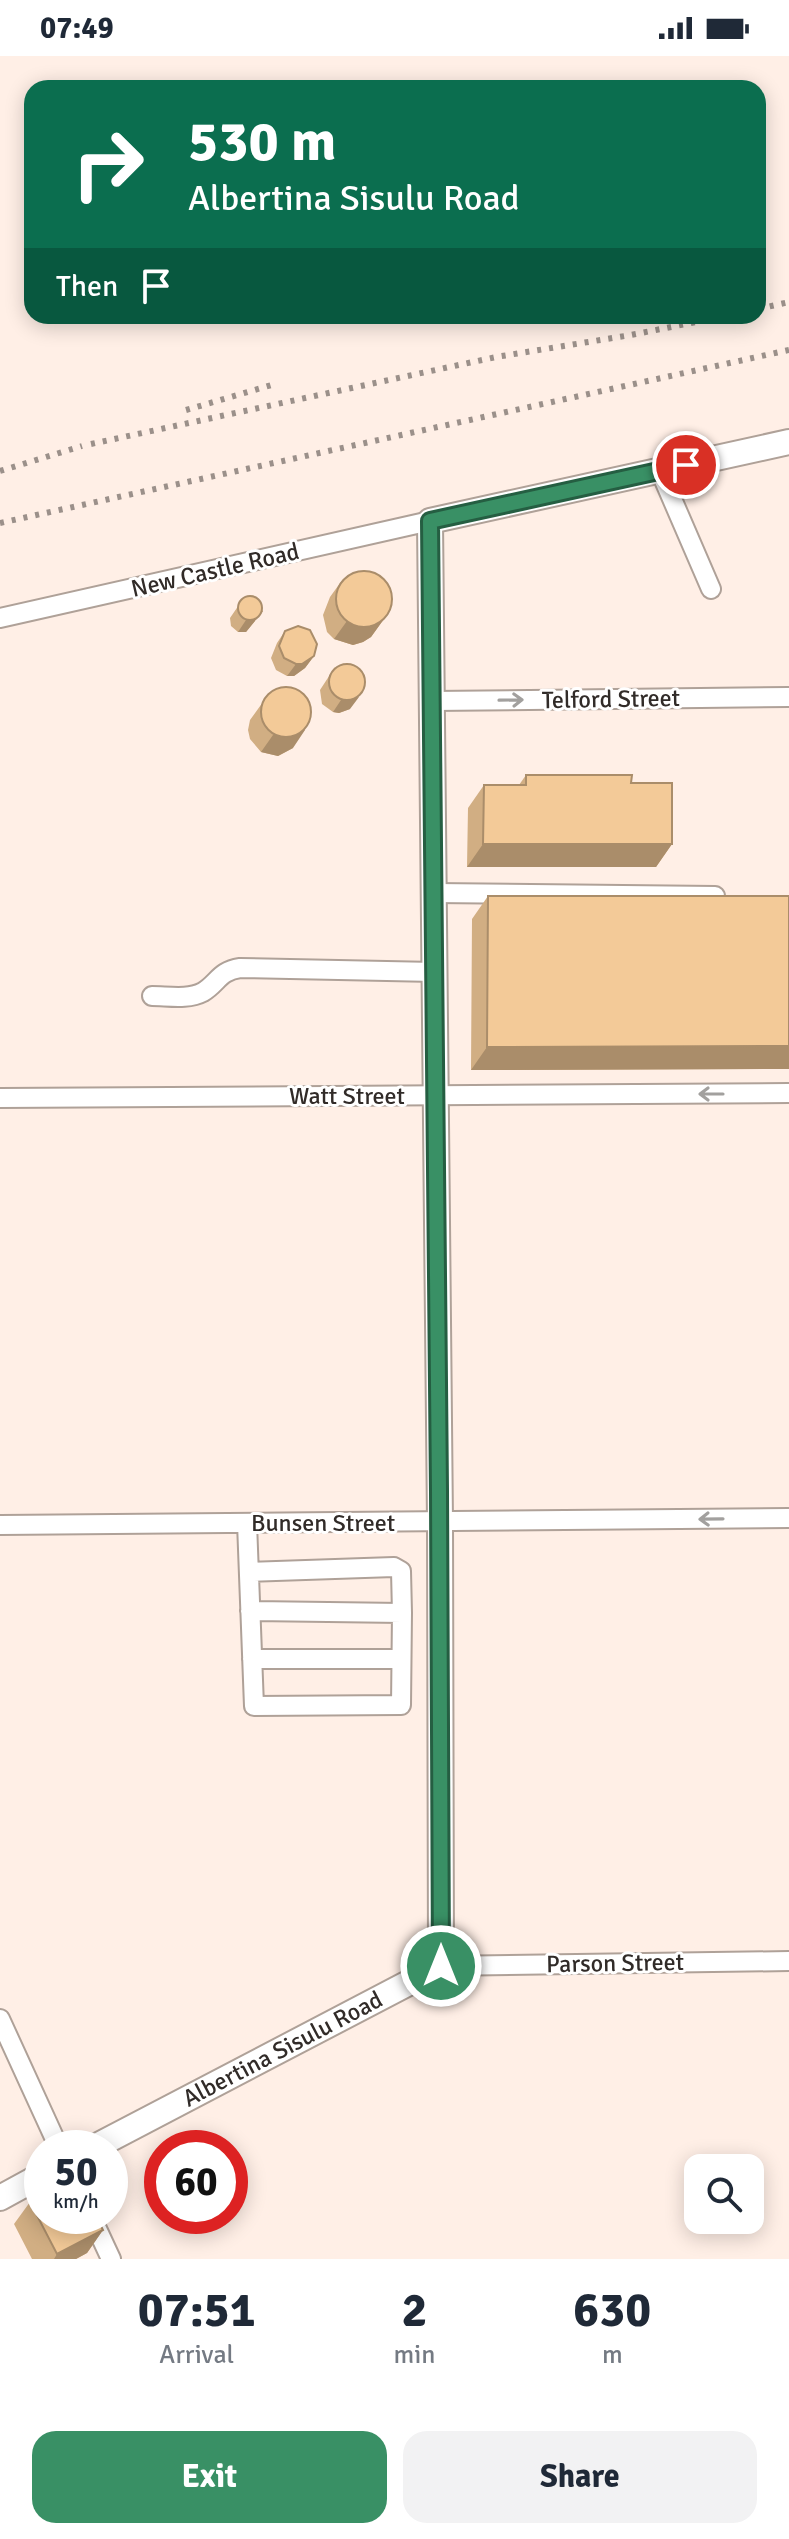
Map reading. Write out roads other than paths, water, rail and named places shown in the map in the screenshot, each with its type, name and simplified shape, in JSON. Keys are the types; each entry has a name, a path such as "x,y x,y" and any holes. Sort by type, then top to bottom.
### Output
{"main road":[{"path":"441,1966 430,521 789,442"},
{"name":"Albertina Sisulu Road","path":"127,2130 441,1966"},
{"path":"0,2198 24,2185"}],"street":[{"path":"660,471 711,589"},
{"name":"New Castle Road","path":"0,618 430,521"},
{"name":"Telford Street","path":"433,701 789,697"},
{"path":"434,893 727,896"},
{"path":"152,996 192,996 202,992 229,969 240,968 435,972"},
{"name":"Watt Street","path":"0,1098 789,1093"},
{"name":"Bunsen Street","path":"0,1525 789,1518"},
{"path":"247,1523 254,1706 401,1705 401,1571 394,1567 249,1572"},
{"path":"250,1611 402,1613"},
{"path":"252,1659 401,1659"},
{"name":"Parson Street","path":"441,1966 789,1961"},
{"path":"0,2019 51,2130"},
{"path":"99,2234 111,2259"}],"railway":[{"path":"766,307 789,302"},
{"path":"91,444 496,357 686,324"},
{"path":"0,523 789,350"},
{"path":"186,410 275,384"},
{"path":"0,471 82,446"}]}
